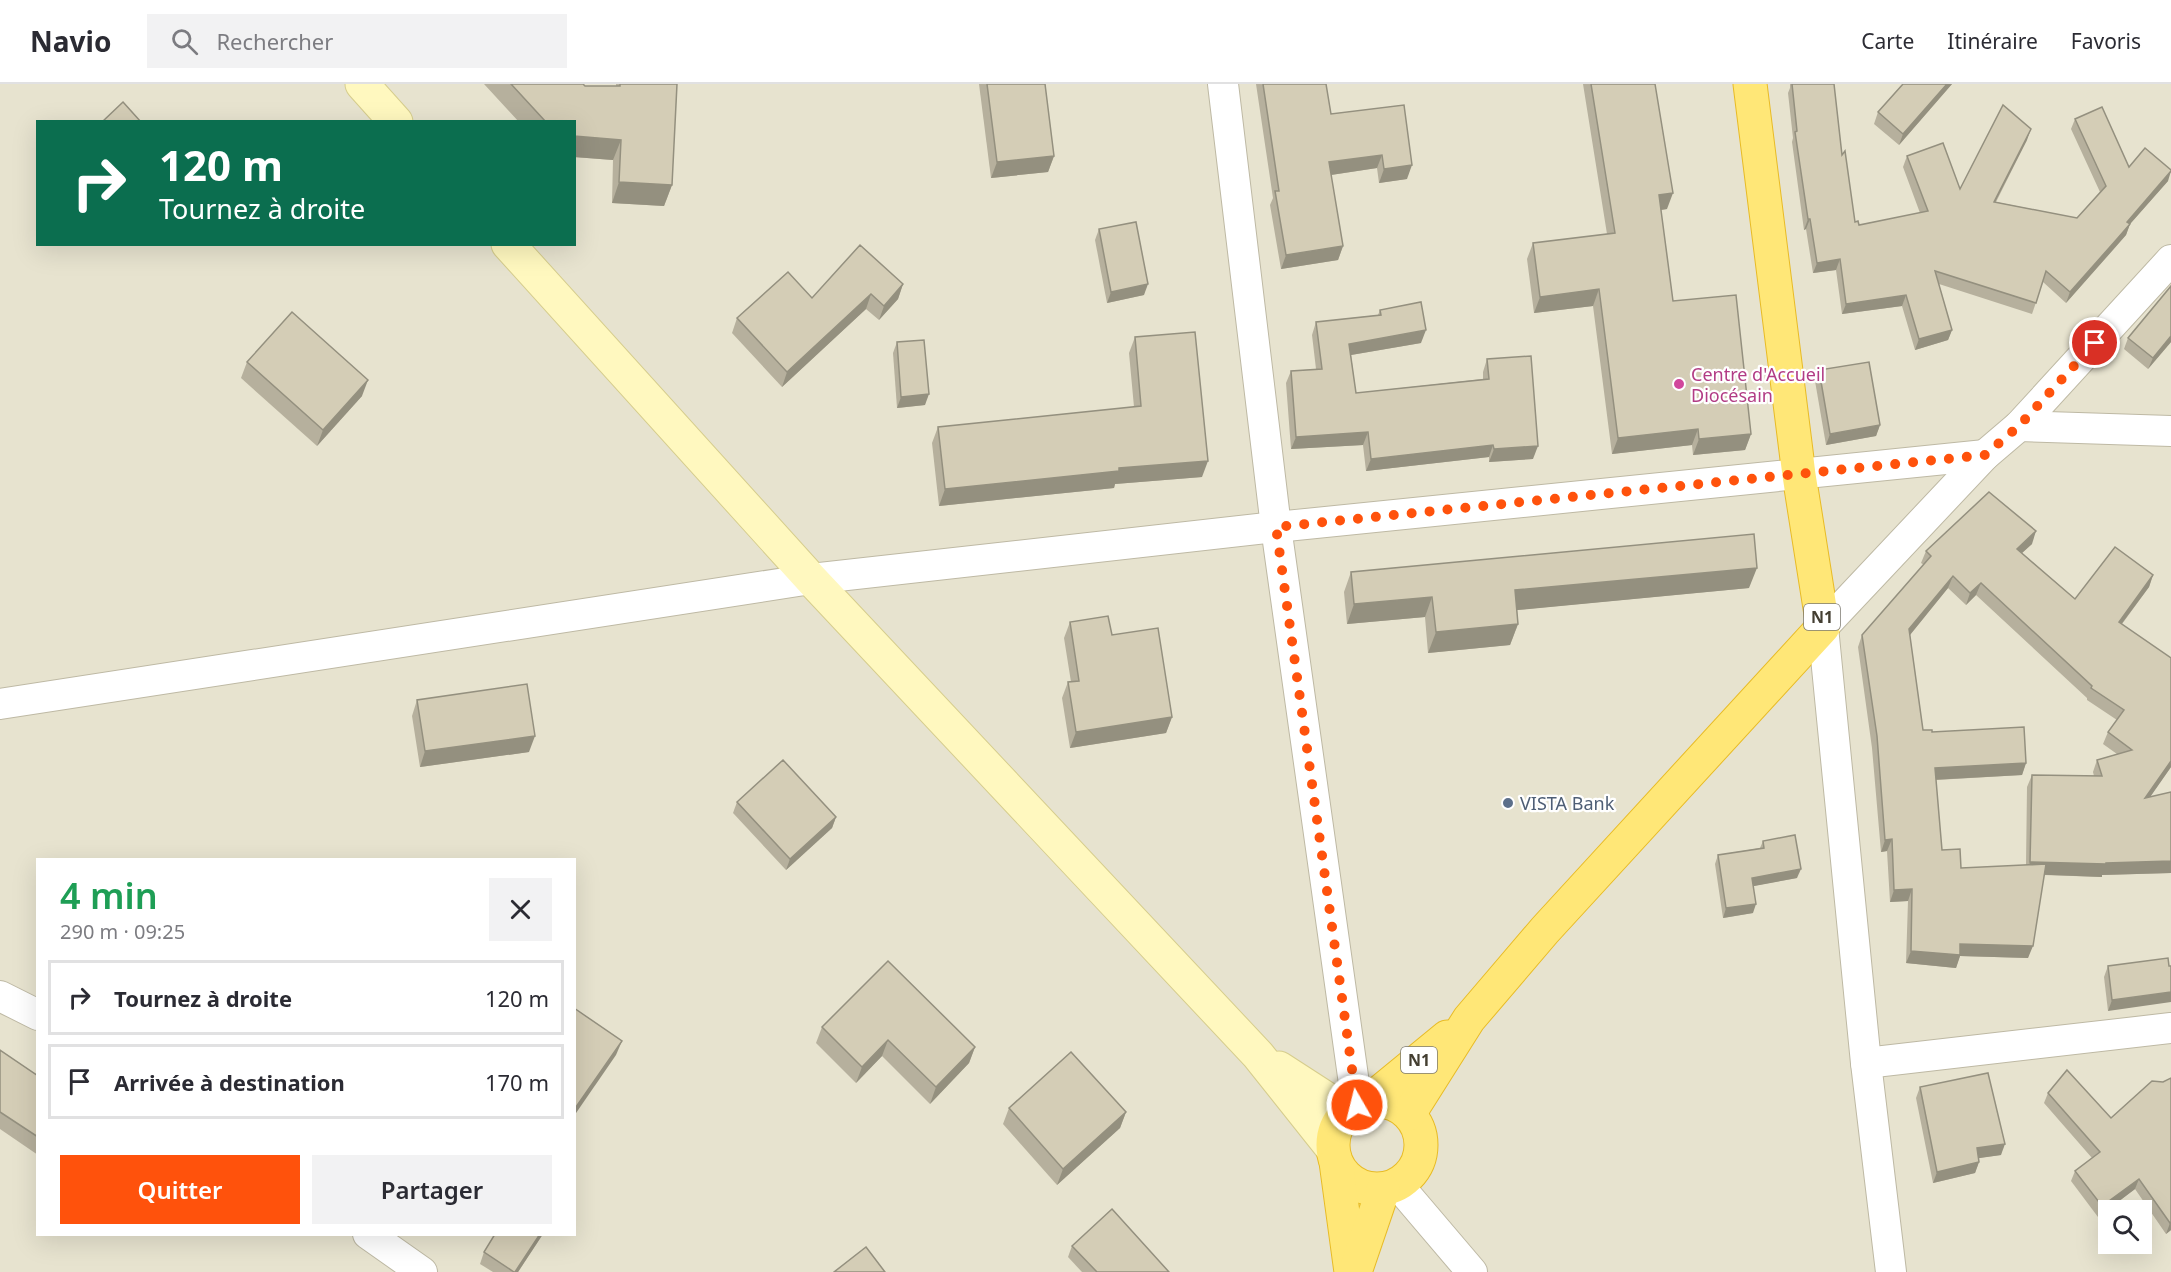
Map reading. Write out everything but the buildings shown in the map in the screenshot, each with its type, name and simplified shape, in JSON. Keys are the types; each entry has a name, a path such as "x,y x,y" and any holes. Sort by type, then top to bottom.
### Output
{"highway":[{"name":"N1","path":"1353,1272 1390,1187 1409,1177 1422,1152 1417,1125 1409,1114 1469,1019 1545,930 1823,627 1799,475 1750,84"},
{"name":"N1","path":"1353,1272 1334,1155 1334,1134 1339,1122 1469,1019"},
{"path":"1358,1106 1384,1101 1398,1106 1409,1114"},
{"path":"1334,1155 1343,1174 1354,1184 1368,1189 1390,1187"}],"main road":[{"path":"362,84 394,120"},
{"path":"510,246 811,579 1258,1054 1334,1155"},
{"path":"1258,1054 1358,1106"}],"street":[{"path":"1223,84 1276,527 1358,1106"},
{"path":"1892,1272 1866,1063 1823,627 1985,455 2019,426 2171,260"},
{"path":"2019,426 2171,431"},
{"path":"0,704 811,579 1276,527 1985,455"},
{"path":"0,996 36,1014"},
{"path":"1866,1063 2171,1028"},
{"path":"1390,1187 1473,1272"},
{"path":"371,1236 422,1272"}],"shaded area":[{"path":"0,84 2171,84 2171,1272 0,1272"}],"place":[{"name":"Centre d'Accueil Diocésain","path":"1679,384"},
{"name":"VISTA Bank","path":"1508,803"}],"route":[{"path":"1357,1105 1276,527 1985,455 2019,426 2095,343"}]}
